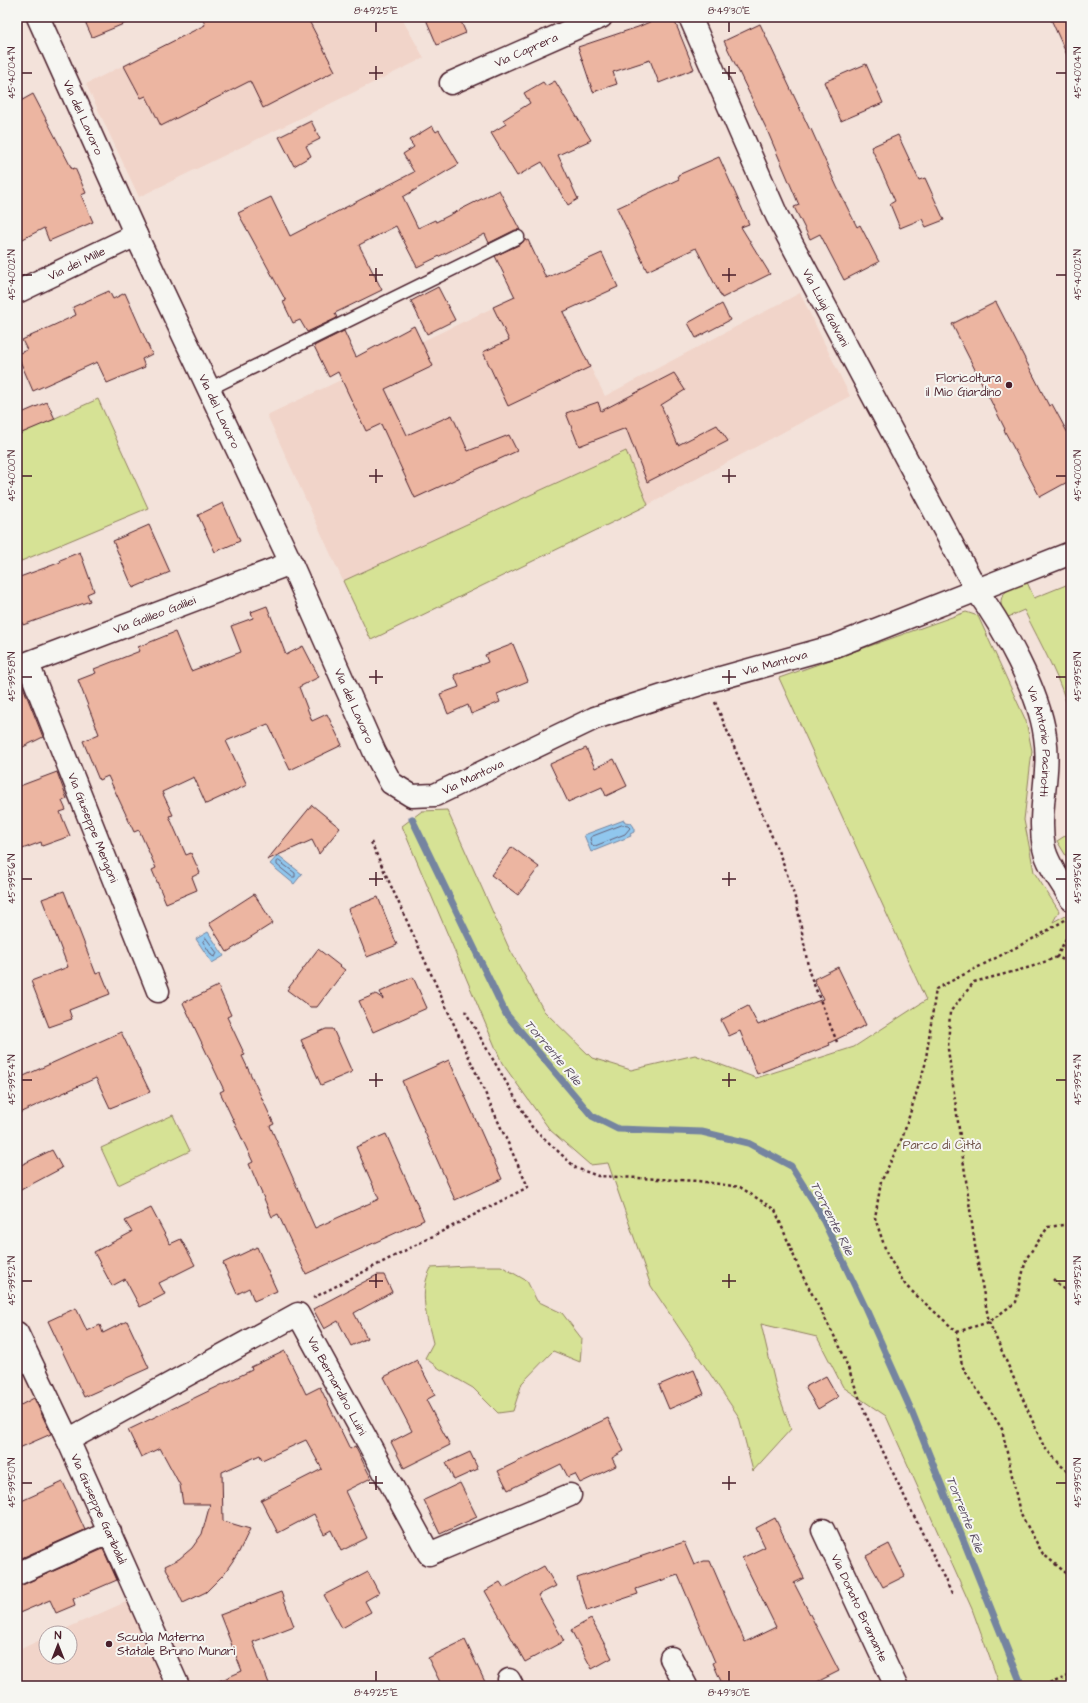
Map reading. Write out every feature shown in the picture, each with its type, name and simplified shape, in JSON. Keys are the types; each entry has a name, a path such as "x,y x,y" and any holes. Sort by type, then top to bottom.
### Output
{"street":[{"name":"Via del Lavoro","path":"38,17 136,235 291,563 378,759 391,783 412,796"},
{"name":"Via Caprera","path":"451,83 601,17"},
{"name":"Via Luigi Galvani","path":"690,17 777,216 977,591"},
{"name":"Via dei Mille","path":"17,292 136,235"},
{"name":"Via Mantova","path":"412,796 435,795 596,718 706,682 835,646 1071,553"},
{"name":"Via Galileo Galilei","path":"22,666 291,563"},
{"name":"Via Antonio Pacinotti","path":"977,591 993,614 1017,659 1037,703 1043,722 1046,737 1046,768 1043,812 1044,849 1050,863 1071,899"},
{"name":"Via Giuseppe Mengoni","path":"22,666 158,991"},
{"path":"68,1440 298,1314"},
{"name":"Via Bernardino Luini","path":"298,1314 429,1554 570,1495"},
{"name":"Via Giuseppe Garibaldi","path":"17,1333 110,1532 178,1686"},
{"name":"Via Donato Bramante","path":"823,1530 896,1686"},
{"path":"17,1574 110,1532"},
{"path":"671,1658 686,1686"}],"lane":[{"path":"209,389 518,237"}],"path":[{"path":"706,682 784,865 797,904 809,972 837,1042"},
{"path":"298,1314 308,1301 528,1187 371,842"},
{"path":"1071,917 1040,935 936,989 924,1065 903,1136 881,1182 875,1218 887,1254 906,1286 957,1332 962,1366 1002,1429 1020,1513 1043,1554 1071,1577"},
{"path":"1071,928 1057,957 1031,967 974,982 950,1012 948,1050 976,1253 989,1322 1044,1447 1071,1476"},
{"path":"1057,957 1071,963"},
{"path":"465,1011 532,1127 576,1168 598,1176 698,1181 740,1187 775,1210 800,1271 841,1349 865,1413 892,1473 953,1596"},
{"path":"957,1332 989,1322 1016,1302 1026,1259 1048,1227 1071,1224"},
{"path":"1053,1278 1071,1296"},
{"path":"1044,1686 1071,1675"}],"shaded area":[{"path":"220,17 401,17 424,58 139,197 86,84"},
{"path":"547,282 605,396 800,293 850,396 648,505 625,451 343,581 267,415"},
{"path":"17,1351 39,1396 17,1407"},
{"name":"Scuola Materna Statale Bruno Munari","path":"128,1601 166,1686 17,1686 17,1651 38,1641 38,1665 78,1665 78,1625 74,1625"}],"green space":[{"path":"98,399 148,508 19,562 17,556 17,435"},
{"path":"626,451 648,505 371,640 343,581"},
{"path":"1027,582 1034,598 1071,583 1071,720 1063,692 1024,610 1006,618 1002,610 1001,603 1004,594 1013,587"},
{"name":"Parco di Città","path":"966,612 978,616 1026,721 1032,751 1024,820 1034,872 1059,911 1053,922 1071,912 1071,1686 1000,1686 972,1609 886,1416 843,1387 817,1337 761,1324 776,1387 791,1429 753,1471 739,1417 651,1286 608,1163 590,1165 550,1130 502,1063 402,826 422,811 447,810 508,946 544,1011 592,1058 631,1070 695,1055 756,1078 854,1047 926,1000 779,678"},
{"path":"1071,832 1071,864 1057,841"},
{"path":"173,1115 190,1151 118,1185 101,1148"},
{"path":"501,1266 527,1281 537,1301 562,1313 582,1339 580,1362 553,1351 522,1383 513,1411 498,1413 473,1388 440,1369 425,1358 433,1343 426,1314 424,1296 427,1277 431,1268"}],"water":[{"path":"624,820 625,822 631,823 634,827 634,832 630,834 631,836 591,852 584,835"},
{"path":"278,855 302,874 294,884 270,864"},
{"path":"208,932 224,956 212,963 196,939"}],"building":[{"path":"83,17 138,17 138,18 92,37"},
{"path":"202,17 307,17 335,71 263,108 250,81 161,126 146,96 141,98 124,66 205,25"},
{"path":"425,17 459,17 466,33 437,45"},
{"path":"661,17 673,17 694,69 659,83 650,60 613,72 617,84 593,92 578,47 638,27"},
{"path":"1050,17 1071,17 1071,64"},
{"path":"760,24 857,227 860,225 879,262 844,280 820,234 810,239 794,207 799,205 767,130 724,41"},
{"path":"866,64 883,103 841,121 824,82"},
{"path":"555,81 591,140 558,155 578,199 568,205 542,162 517,176 491,133 506,124 503,120 530,103 524,93 543,82 546,86"},
{"path":"33,94 72,169 75,168 86,193 81,195 93,222 49,241 44,228 17,242 17,103"},
{"path":"311,121 320,139 306,146 311,156 294,166 279,137"},
{"path":"432,126 436,132 439,130 459,164 403,197 418,228 435,220 436,222 499,190 520,230 515,230 489,243 485,234 417,267 396,226 359,245 382,290 335,313 337,318 307,332 300,320 293,323 283,302 286,301 238,213 271,197 290,236 414,172 403,154 414,147 409,140"},
{"path":"898,135 919,180 925,178 944,220 926,227 922,219 900,228 890,204 895,201 871,147"},
{"path":"719,157 749,224 741,227 770,274 722,298 696,248 647,271 617,208 679,179 678,175"},
{"path":"525,239 526,241 528,240 546,278 602,253 618,287 563,312 590,367 508,406 483,352 509,340 493,307 515,297 495,256 521,244"},
{"path":"438,287 455,320 427,334 411,301"},
{"path":"109,291 113,299 125,293 152,354 142,359 145,367 107,383 97,362 33,391 17,354 27,350 22,340 76,315 73,307"},
{"path":"996,302 1049,406 1052,404 1071,439 1071,480 1040,497 1004,430 1005,429 952,324"},
{"path":"722,304 730,320 696,338 688,323"},
{"path":"414,326 433,366 385,389 407,435 452,415 468,451 509,435 517,451 415,498 381,424 366,431 338,372 329,377 314,346 344,331 356,357"},
{"path":"674,373 685,390 661,405 678,445 717,425 728,441 647,482 626,428 579,446 566,413 598,402 601,411"},
{"path":"47,402 55,419 17,435 17,415"},
{"path":"223,503 240,541 215,552 198,515"},
{"path":"149,525 170,572 133,588 113,541"},
{"path":"80,552 94,591 87,594 90,601 23,625 17,610 17,578 61,562 60,560"},
{"path":"267,606 286,655 303,646 319,677 299,687 312,721 327,714 342,745 290,770 268,724 226,741 247,785 206,804 194,777 162,792 173,815 169,816 186,855 191,853 200,873 192,877 197,890 166,903 152,870 156,868 139,830 134,832 108,776 99,780 83,741 99,734 78,680 96,673 94,669 140,651 138,647 175,632 191,671 241,652 231,626 253,618 251,612"},
{"path":"513,644 528,681 497,694 500,702 471,714 468,705 448,714 440,694 459,687 454,675 488,662 485,655"},
{"path":"17,679 20,679 43,737 17,750"},
{"path":"586,748 595,768 614,759 627,786 606,796 602,787 568,802 550,764"},
{"path":"57,772 67,799 62,801 66,810 60,812 70,836 42,846 41,842 17,851 17,787"},
{"path":"312,805 340,828 319,854 312,840 267,860"},
{"path":"512,847 539,867 518,895 491,875"},
{"path":"64,891 96,974 101,972 110,994 69,1010 72,1019 49,1027 31,981 68,967 42,899"},
{"path":"254,894 273,923 227,952 209,923"},
{"path":"378,897 397,945 367,957 348,909"},
{"path":"318,949 345,970 317,1007 310,1007 287,990"},
{"path":"838,967 866,1025 829,1043 830,1045 757,1074 740,1031 729,1036 721,1020 748,1006 758,1025 823,999 814,979"},
{"path":"413,977 427,1008 373,1032 359,1001 376,994 383,999 380,992"},
{"path":"218,986 231,1015 227,1017 245,1055 242,1056 274,1124 270,1126 315,1228 379,1199 356,1147 386,1134 424,1220 306,1274 278,1214 272,1217 249,1164 253,1162 220,1092 224,1090 183,1003"},
{"path":"326,1029 333,1029 352,1072 321,1085 301,1040"},
{"path":"121,1032 150,1092 110,1108 96,1078 17,1114 17,1079"},
{"path":"449,1060 502,1179 455,1200 402,1081"},
{"path":"52,1150 62,1168 17,1192 17,1167"},
{"path":"151,1208 170,1244 181,1239 195,1265 159,1283 165,1294 140,1307 125,1279 112,1286 94,1252 132,1232 125,1221"},
{"path":"257,1247 277,1291 254,1301 249,1288 237,1294 223,1263"},
{"path":"377,1275 384,1275 392,1292 354,1313 367,1338 351,1346 338,1321 324,1329 313,1309"},
{"path":"76,1308 87,1331 100,1325 103,1333 127,1321 149,1368 84,1397 48,1321"},
{"path":"285,1351 306,1394 320,1387 350,1449 355,1446 371,1478 345,1491 367,1538 341,1551 331,1530 324,1534 314,1514 278,1533 261,1500 322,1469 306,1440 262,1460 260,1455 222,1472 223,1521 250,1529 239,1552 223,1575 206,1592 183,1603 165,1566 179,1559 192,1548 202,1534 210,1504 183,1504 180,1485 160,1448 141,1457 128,1430 252,1370 251,1367"},
{"path":"417,1360 435,1395 426,1400 450,1445 404,1468 391,1442 412,1431 384,1377"},
{"path":"694,1370 704,1394 669,1409 659,1385"},
{"path":"826,1376 838,1397 818,1409 805,1387"},
{"path":"34,1398 51,1434 17,1449 17,1407"},
{"path":"608,1418 624,1451 612,1458 616,1466 580,1483 575,1474 568,1477 561,1464 508,1490 498,1471"},
{"path":"470,1452 478,1469 454,1480 446,1463"},
{"path":"63,1482 85,1530 17,1560 17,1503"},
{"path":"460,1483 477,1517 440,1534 424,1500"},
{"path":"775,1518 804,1578 794,1583 839,1671 809,1686 723,1686 713,1663 715,1662 678,1575 636,1589 638,1594 587,1611 577,1578 684,1542 694,1565 703,1561 710,1561 745,1642 776,1627 742,1558 765,1547 756,1528"},
{"path":"889,1544 905,1576 883,1587 866,1556"},
{"path":"103,1549 117,1580 73,1599 75,1605 56,1613 50,1600 17,1614 17,1586"},
{"path":"544,1566 556,1586 538,1595 564,1641 525,1662 485,1591 500,1582 504,1588"},
{"path":"368,1572 379,1593 365,1601 371,1612 342,1628 324,1595"},
{"path":"281,1592 294,1626 253,1642 270,1686 208,1686 242,1671 220,1615"},
{"path":"591,1619 612,1658 592,1669 571,1630"},
{"path":"465,1640 485,1682 475,1686 442,1686 428,1658"}],"waterway":[{"name":"Torrente Rile","path":"412,819 506,1014 592,1116 618,1129 702,1132 748,1143 791,1166 817,1207 865,1307 912,1412 1022,1686"}],"place":[{"name":"Floricoltura il Mio Giardino","path":"1009,385"},
{"name":"Scuola Materna Statale Bruno Munari","path":"109,1644"}]}
